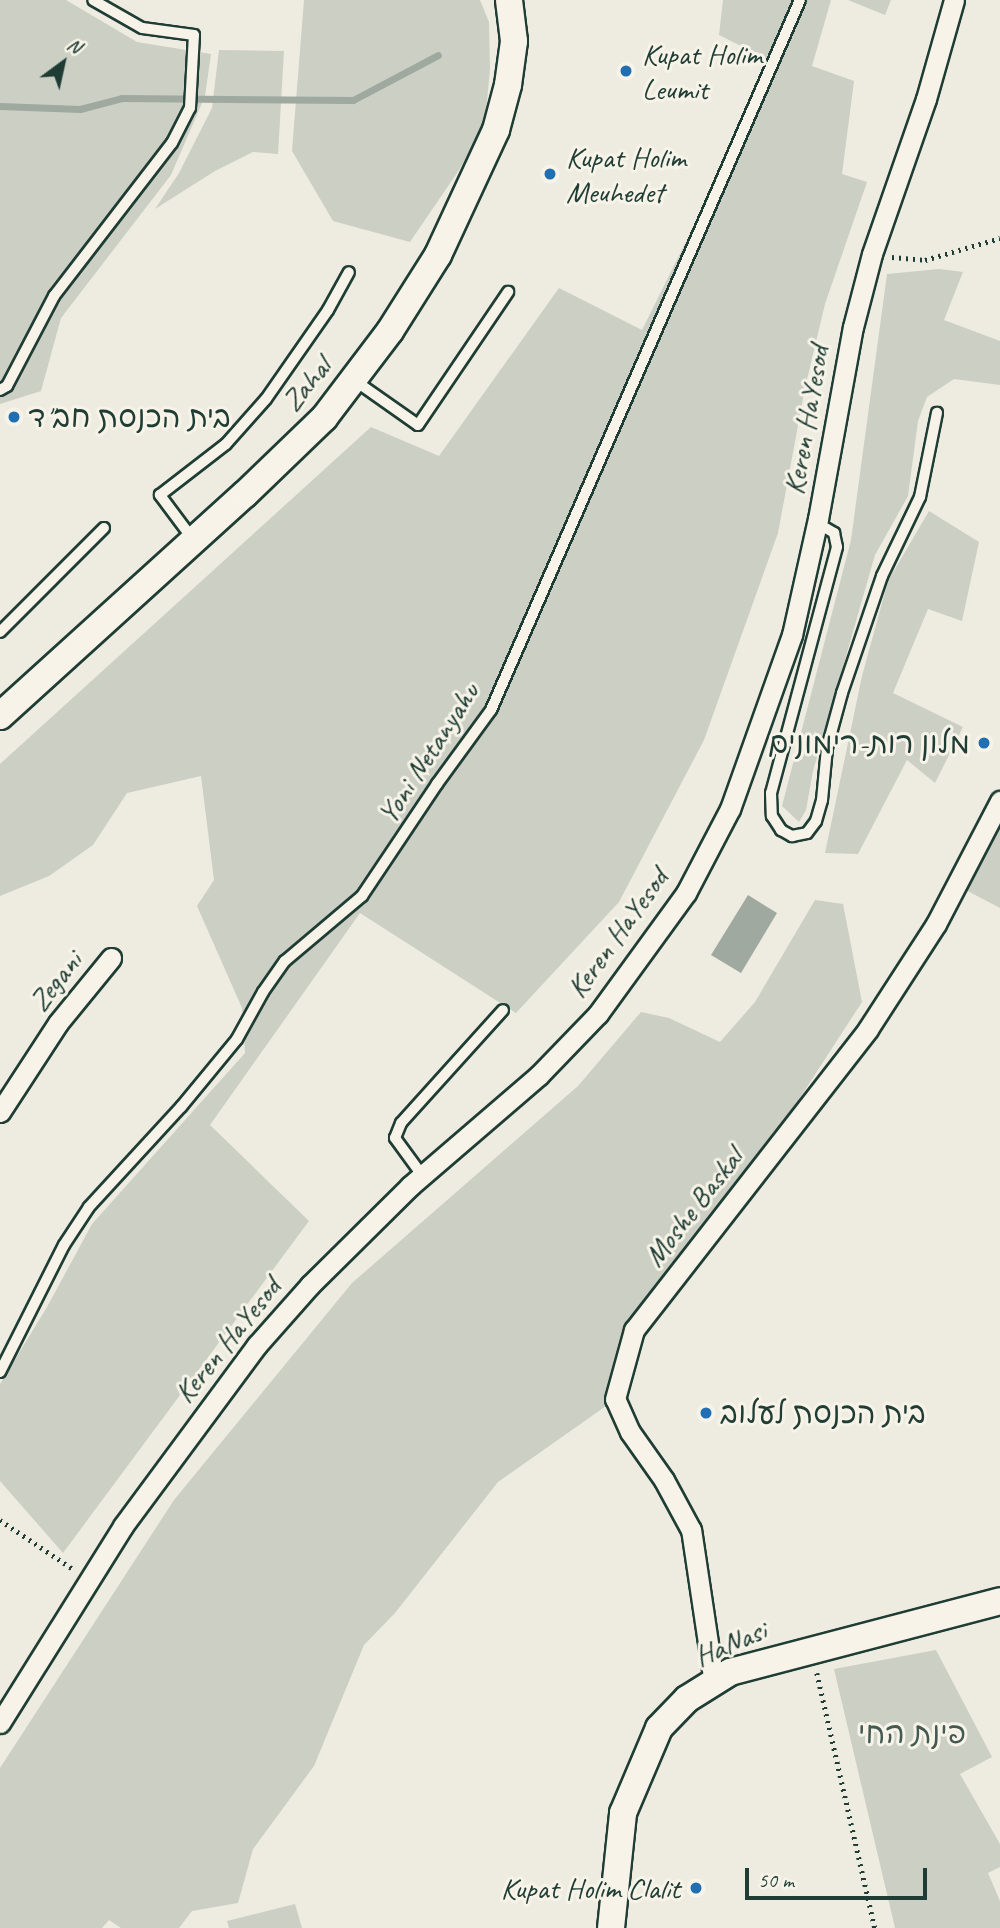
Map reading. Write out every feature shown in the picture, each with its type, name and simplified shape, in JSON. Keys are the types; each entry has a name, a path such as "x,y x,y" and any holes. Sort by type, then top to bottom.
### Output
{"street":[{"name":"Keren HaYesod","path":"0,1723 123,1526 257,1345 310,1285 422,1175 539,1075 598,1014 686,893 730,809 792,635 817,523 852,327 872,254 926,100 954,0"},
{"name":"Zahal","path":"0,716 194,541 324,418 390,331 438,255 478,175 496,130 508,85 514,41 510,1"},
{"name":"Moshe Baskal","path":"714,1683 691,1530 664,1480 630,1432 615,1399 634,1330 868,1029 936,924 1000,801"},
{"name":"Zegani","path":"0,1112 58,1023 111,958"},
{"name":"HaNasi","path":"611,1928 623,1814 642,1763 659,1728 687,1699 730,1672 1000,1601"}],"lane":[{"path":"0,390 7,386 54,296 173,143 190,108 194,35 142,28 93,0"},
{"name":"Yoni Netanyahu","path":"0,1372 64,1245 89,1207 181,1107 237,1039 263,992 285,961 362,896 437,784 469,745 491,710 800,0"},
{"path":"194,541 160,495 226,444 266,399 321,321 349,271"},
{"path":"354,380 418,425 508,292"},
{"path":"817,523 834,534 837,547 771,793 772,816 781,830 792,836 807,832 816,821 827,748 842,693 882,576 920,498 937,413"},
{"path":"0,632 104,528"},
{"path":"422,1175 395,1138 401,1124 503,1010"}],"path":[{"path":"872,254 925,260 1000,238"},
{"path":"0,1520 88,1579"},
{"path":"811,1649 875,1928"}],"green space":[{"path":"0,0 66,0 137,42 211,54 205,96 171,175 61,318 41,391 0,404"},
{"path":"304,0 480,0 489,22 490,69 485,123 459,170 410,242 333,221 292,151"},
{"path":"723,0 831,0 812,66 854,81 842,174 867,182 825,304 805,388 778,533 704,740 619,902 516,1013 360,913 210,1125 309,1221 63,1553 0,1481 0,1384 47,1307 92,1224 245,1053 242,1008 197,906 214,880 201,776 127,793 93,845 49,876 0,896 0,764 371,427 439,456 559,288 642,330 775,63 719,35"},
{"path":"848,0 891,0 885,15"},
{"path":"219,50 284,51 278,154 253,152 215,171 155,209 179,173 212,108"},
{"path":"939,269 963,272 944,320 1000,341 1000,385 954,379 927,397 918,421 908,496 875,555 813,771 806,810 799,822 782,806 851,540 887,274"},
{"path":"929,511 979,542 962,621 928,609 893,693 963,727 935,783 907,760 858,854 825,853 862,676 888,581"},
{"path":"1000,818 1000,908 962,888"},
{"path":"815,900 843,904 862,1002 766,1150 615,1359 606,1406 498,1482 395,1613 364,1645 314,1766 253,1849 238,1903 192,1911 179,1928 121,1928 109,1920 102,1928 0,1928 0,1768 174,1500 352,1283 578,1086 641,1012 669,1018 720,1042 755,1002"},
{"name":"פינת החי","path":"936,1650 992,1757 960,1774 1000,1844 1000,1867 988,1873 1000,1901 1000,1928 895,1928 834,1669"},
{"path":"295,1904 302,1928 229,1928 227,1921"}],"shaded area":[{"path":"748,895 777,913 741,973 711,955"}],"waterway":[{"path":"0,106 80,109 122,98 353,100 438,55"}],"place":[{"name":"Kupat Holim Leumit","path":"626,71"},
{"name":"Kupat Holim Meuhedet","path":"550,174"},
{"name":"בית הכנסת חב\"ד","path":"14,417"},
{"name":"מלון רות-רימונים","path":"984,743"},
{"name":"בית הכנסת לעלוב","path":"706,1413"},
{"name":"Kupat Holim Clalit","path":"696,1888"}]}
